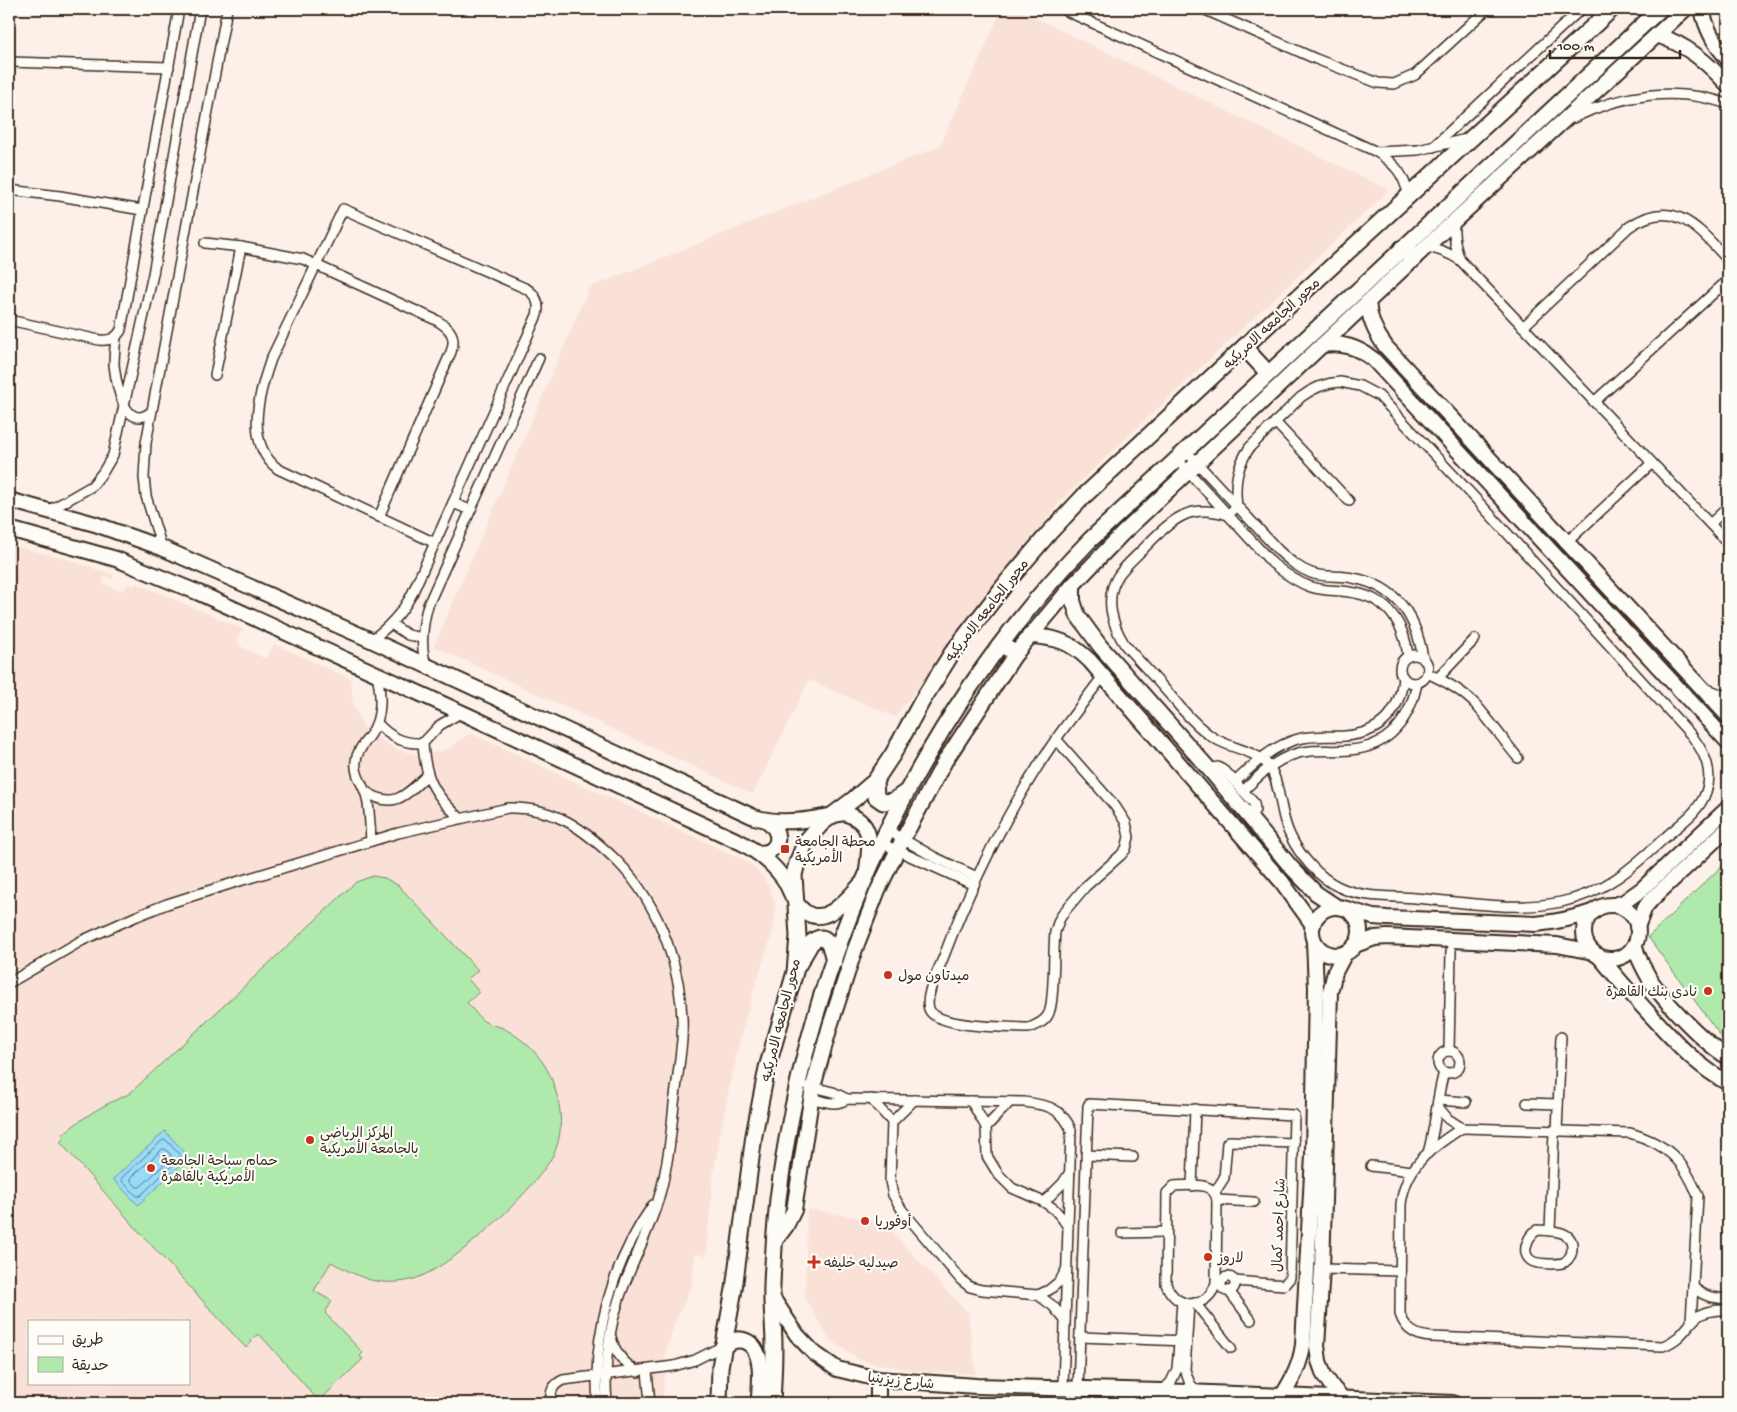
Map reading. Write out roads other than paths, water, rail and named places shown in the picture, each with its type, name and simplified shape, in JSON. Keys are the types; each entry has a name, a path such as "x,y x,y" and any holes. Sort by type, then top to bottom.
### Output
{"main road":[{"name":"محور الجامعه الامريكيه","path":"719,1403 720,1367 732,1308 748,1168 760,1102 794,972 798,936 794,900 794,875 800,852 813,831 860,794 874,780 893,754 940,669 1033,551 1084,496 1244,346 1612,9"},
{"path":"772,1403 774,1242 783,1162 807,1089 814,1022 864,879 906,792 961,703 1001,645 1071,559 1180,454 1660,9"},
{"path":"1402,248 1413,260"},
{"path":"1244,346 1268,373"},
{"path":"1001,645 1016,653"},
{"path":"874,780 876,796 883,802 893,801 906,792"},
{"path":"794,972 811,943 817,939 824,939 830,944 834,962"},
{"path":"723,1346 733,1340 744,1341 750,1343 757,1352 760,1368 759,1403"}],"street":[{"path":"9,320 100,340 110,340 116,337 121,330 179,9"},
{"path":"50,510 92,486 113,455 153,274 200,9"},
{"path":"162,548 146,496 144,477 146,443 227,9"},
{"path":"1062,9 1377,152 1393,164 1402,174 1409,196"},
{"path":"1203,9 1316,59 1378,83 1394,84 1415,76 1487,9"},
{"path":"1433,147 1581,9"},
{"path":"1063,1388 1072,1130 1062,1114 1046,1105 1010,1102 846,1099 842,1102 834,1103 807,1089 855,949 878,890 945,761 1016,653 1073,585 1108,547 1192,467 1685,9"},
{"path":"1702,9 1711,37 1728,59"},
{"path":"1657,35 1681,45 1696,54 1714,69 1728,85"},
{"path":"1696,54 1703,42 1711,37"},
{"path":"9,62 169,67"},
{"path":"1555,128 1597,107 1629,97 1649,94 1688,95 1728,104"},
{"path":"1377,152 1418,150 1470,139"},
{"path":"9,190 60,196 142,210"},
{"path":"371,640 391,624 403,610 412,594 500,400 538,310 535,296 528,289 343,209 271,359 260,394 258,437 267,458 278,469 435,543"},
{"path":"1523,327 1629,227 1639,220 1651,216 1663,214 1676,216 1688,221 1698,228 1728,260"},
{"path":"1454,222 1455,248 1460,260"},
{"path":"205,243 241,246 303,259 436,320 450,330 454,340 451,352 379,517"},
{"path":"215,375 241,246"},
{"path":"1426,248 1439,249 1460,260 1728,543"},
{"path":"1594,402 1728,280"},
{"path":"1368,302 1371,321 1386,347 1728,716"},
{"path":"116,337 114,355 115,374 124,405 128,412 136,416 144,416 151,412"},
{"path":"1322,346 1332,344 1343,345 1364,352 1373,359 1728,742"},
{"path":"426,666 422,638 424,616 428,605 539,358"},
{"path":"1228,515 1217,512 1195,511 1184,513 1165,527 1117,578 1112,596 1111,616 1118,634 1125,645 1197,725 1218,741 1261,758 1269,766 1290,836 1309,863 1336,886 1347,891 1373,895 1511,906 1546,905 1564,901 1598,889 1621,876 1701,804 1707,791 1709,776 1702,748 1476,498 1379,396 1350,383 1329,383 1310,390 1250,447 1240,464 1235,484 1237,506"},
{"path":"507,384 524,391"},
{"path":"500,400 517,406"},
{"path":"1275,422 1349,502"},
{"path":"1180,454 1228,515 1272,563 1290,577 1312,587 1363,594 1387,608 1402,630 1408,656"},
{"path":"1567,542 1652,463"},
{"path":"1192,467 1237,506 1279,551 1294,564 1312,574 1350,577 1368,581 1385,589 1399,601 1408,614 1428,668 1428,673 1417,683 1414,696 1404,719 1398,728 1381,741 1368,747 1350,750 1303,752 1284,758 1269,766 1243,791"},
{"path":"9,500 50,510 162,548 371,640 740,811 766,820 800,821 844,813 851,815 863,824 867,830 870,844 864,879 839,908 826,915 811,914 804,911 794,900 784,879 759,853 742,843 462,712 199,593 116,559 9,529"},
{"path":"453,503 470,510"},
{"path":"1228,515 1237,506"},
{"path":"1710,524 1728,507"},
{"path":"1073,585 1076,610 1083,624 1116,664 1209,769 1291,867 1308,885 1356,917 1358,923 1360,935 1336,972 1330,992 1322,1269 1317,1346 1319,1361 1324,1375 1343,1399"},
{"path":"391,624 408,635 422,638"},
{"path":"1029,636 1050,638 1068,644 1082,653 1104,675 1282,882 1313,924"},
{"path":"1438,678 1475,639"},
{"path":"1235,782 1261,758 1278,747 1309,737 1362,734 1384,722 1392,713 1402,690 1403,677 1400,668 1404,659 1408,656 1423,658"},
{"path":"1428,673 1461,692 1476,705 1518,758"},
{"path":"370,841 368,806 365,791 357,773 356,763 360,748 377,723 380,704 377,674"},
{"path":"1056,739 1115,806 1126,823 1129,837 1126,848 1121,855 1086,887 1058,920 1055,932 1050,1010 1042,1021 1036,1026 1029,1028 955,1022 939,1018 931,1012 928,1006 929,994 976,881 1018,801 1056,739 1104,675"},
{"path":"1403,677 1412,683 1417,683"},
{"path":"1699,685 1728,697"},
{"path":"377,723 394,738 408,743 423,743 440,725 462,712"},
{"path":"423,743 427,775 431,785 442,801 460,818"},
{"path":"1209,769 1213,767 1222,769 1243,791 1255,806 1255,810 1250,817"},
{"path":"365,791 378,799 394,800 406,795 427,775"},
{"path":"9,983 81,941 136,916 233,882 370,841 508,808 537,809 565,820 593,840 618,863 639,888 656,917 669,947 679,983 682,1020 679,1074 666,1170 644,1239 619,1300 610,1334 601,1376 607,1403"},
{"path":"1282,1396 1297,1372 1303,1345 1313,1155 1316,988 1314,942 1312,936 1313,924 1318,915 1326,909 1342,908 1373,917 1387,918 1536,924 1576,918 1601,907 1614,906 1624,902 1642,889 1728,808"},
{"path":"759,853 774,848 778,838 776,828 766,820"},
{"path":"1637,927 1643,912 1652,899 1728,828"},
{"path":"884,837 900,845 917,859 976,881"},
{"path":"884,837 900,845 922,849 976,881"},
{"path":"917,859 922,849"},
{"path":"1314,942 1322,950 1334,954 1375,938 1387,936 1557,945 1596,954 1605,958 1618,958 1634,946 1638,933 1635,920 1626,910 1614,906"},
{"path":"1595,911 1587,921 1584,934 1589,947 1688,1056 1728,1083"},
{"path":"1634,946 1650,978 1667,1001 1703,1039 1728,1057"},
{"path":"1449,1051 1450,951"},
{"path":"1550,1231 1561,1037"},
{"path":"1449,1051 1456,1053 1460,1063 1455,1072 1452,1073 1444,1072 1439,1067 1438,1060 1442,1053 1449,1051"},
{"path":"1428,1154 1434,1134 1444,1072"},
{"path":"871,1099 892,1122"},
{"path":"914,1100 892,1122 890,1181 893,1195 902,1210 961,1280 970,1287 982,1290 1038,1295 1055,1285 1067,1268"},
{"path":"971,1101 986,1127 988,1156 994,1169 1012,1188 1044,1202 1058,1213 1068,1228"},
{"path":"986,1127 1010,1102"},
{"path":"1438,1104 1466,1102"},
{"path":"1527,1103 1558,1104"},
{"path":"1078,1389 1089,1104 1195,1109 1192,1186"},
{"path":"1438,1104 1448,1119 1462,1128 1630,1133 1649,1139 1666,1148 1680,1162 1691,1178 1698,1196 1691,1322"},
{"name":"شارع احمد كمال","path":"1195,1109 1294,1114 1289,1281 1284,1285 1235,1281"},
{"path":"1462,1128 1428,1154 1412,1171 1403,1191 1401,1204 1400,1314 1408,1329 1422,1336 1663,1346 1680,1337 1691,1322 1705,1311 1714,1309 1728,1310"},
{"path":"1251,1320 1228,1291 1223,1289 1218,1283 1216,1196 1224,1178 1227,1143 1229,1141 1294,1143"},
{"path":"1086,1155 1134,1158"},
{"path":"1371,1166 1412,1171"},
{"path":"1044,1202 1063,1183 1070,1172"},
{"path":"1231,1348 1189,1303 1172,1295 1166,1284 1167,1193 1174,1186 1208,1187 1216,1196 1254,1202"},
{"path":"598,1403 601,1376 602,1324 613,1284 635,1234 659,1196"},
{"path":"1536,1230 1550,1231 1563,1232 1567,1235 1572,1246 1570,1257 1561,1264 1534,1262 1526,1252 1527,1239 1536,1230"},
{"path":"1122,1233 1166,1232"},
{"path":"1322,1269 1400,1271"},
{"path":"1189,1303 1201,1302 1211,1294 1218,1283 1228,1276 1235,1281 1234,1289 1228,1291"},
{"path":"1693,1286 1706,1296 1728,1299"},
{"path":"1038,1295 1053,1306 1065,1320"},
{"name":"شارع زيزينيا","path":"772,1297 797,1335 814,1353 837,1369 878,1380 976,1386 1162,1391 1453,1403"},
{"path":"1162,1391 1171,1382 1177,1369 1189,1303"},
{"path":"610,1334 615,1349 621,1358 638,1372"},
{"path":"1080,1337 1183,1341"},
{"path":"1183,1341 1185,1370 1190,1384 1199,1393"},
{"path":"551,1403 551,1391 559,1382 567,1379 647,1371 674,1366 694,1360 723,1346"},
{"path":"647,1371 650,1403"},
{"path":"878,1380 878,1403"}],"water":[{"name":"حمام سباحة الجامعة الأمريكية بالقاهرة","path":"165,1131 189,1157 138,1205 113,1179"}],"place":[{"name":"محطة الجامعة الأمريكية","path":"785,849"},
{"name":"ميدتاون مول","path":"888,975"},
{"name":"نادى بنك القاهرة","path":"1708,991"},
{"name":"المركز الرياضي بالجامعة الأمريكية","path":"310,1140"},
{"name":"حمام سباحة الجامعة الأمريكية بالقاهرة","path":"151,1168"},
{"name":"أوفوريا","path":"865,1221"},
{"name":"لاروز","path":"1208,1257"},
{"name":"صيدليه خليفه","path":"814,1262"}]}
